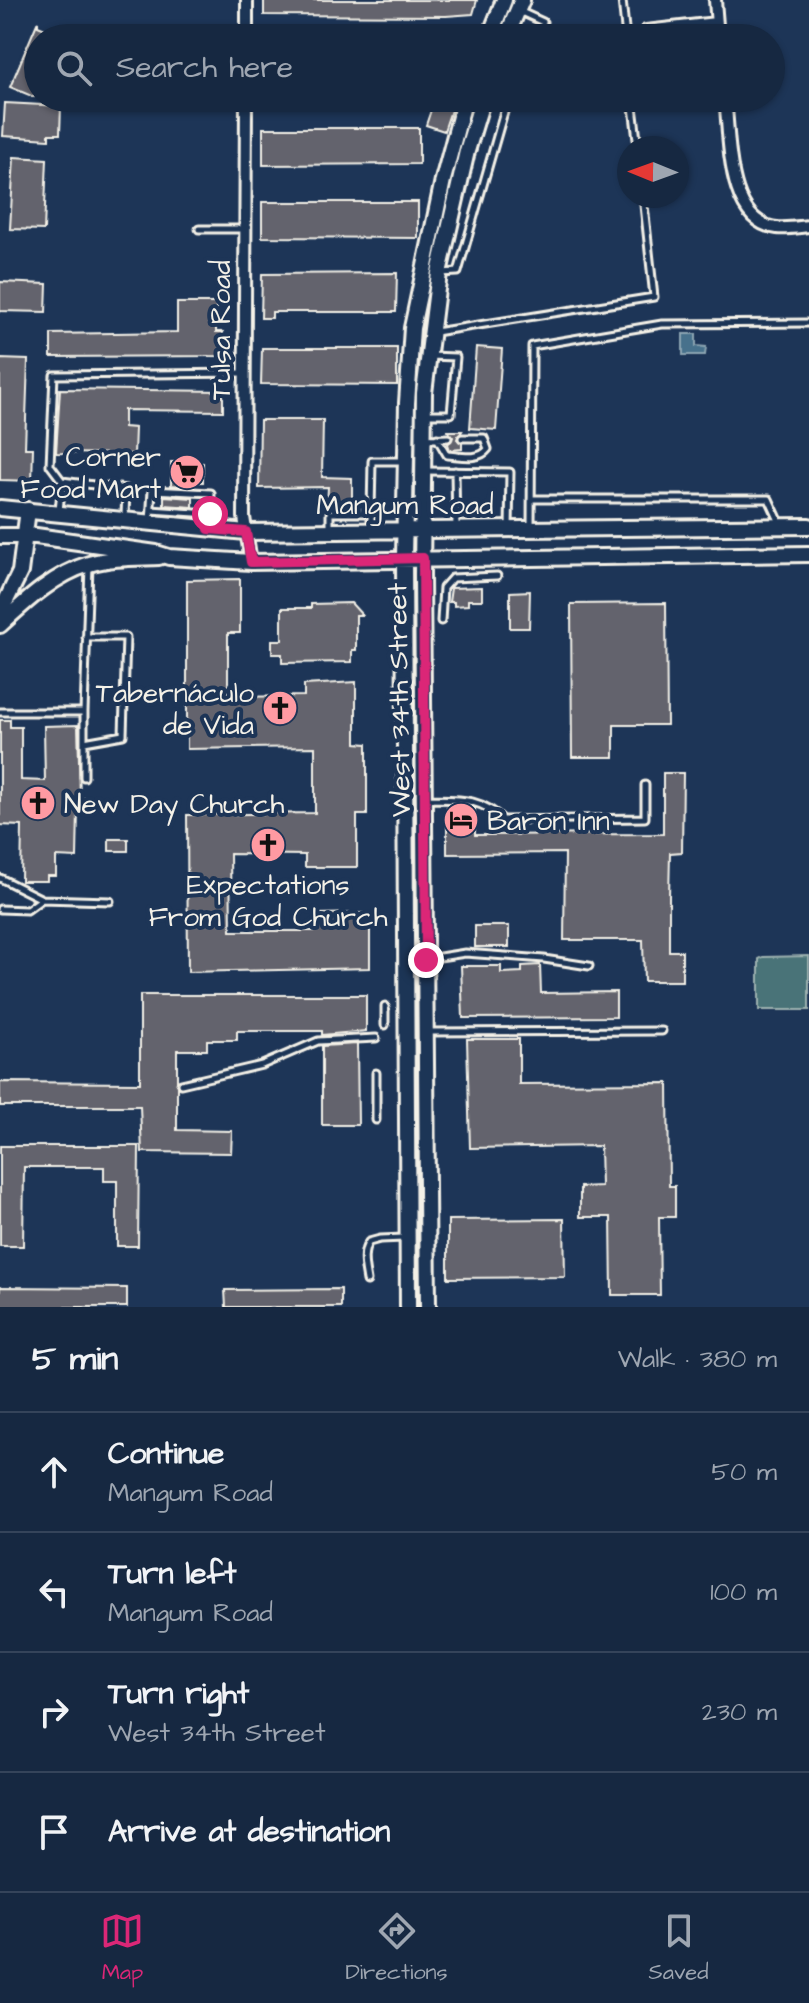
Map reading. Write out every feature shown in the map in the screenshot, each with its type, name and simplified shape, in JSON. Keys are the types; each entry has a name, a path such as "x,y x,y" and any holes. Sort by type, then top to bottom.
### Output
{"main road":[{"path":"495,24 504,0"},
{"path":"512,24 520,5"},
{"name":"West 34th Street","path":"408,1307 404,530 410,342 443,180 461,112"},
{"name":"West 34th Street","path":"428,1307 423,471 430,438 424,414 428,344 439,273 479,112"},
{"path":"410,342 428,344"},
{"name":"Mangum Road","path":"0,508 124,521 151,517 209,529 246,532 809,526"},
{"path":"0,613 20,572 28,510"},
{"path":"606,557 607,528"},
{"name":"Mangum Road","path":"0,536 61,539 169,557"},
{"name":"Mangum Road","path":"0,625 30,596 76,568 111,559 169,557 251,562 809,554"},
{"path":"407,1032 427,1032"}],"street":[{"path":"247,0 247,24"},
{"path":"707,24 716,23 715,0"},
{"name":"Tulsa Road","path":"246,112 244,517 251,562"},
{"path":"727,112 737,190 749,214 758,222 778,228 809,226"}],"lane":[{"path":"622,0 625,24"},
{"path":"520,5 542,24"},
{"path":"439,273 458,272 501,112"},
{"path":"634,112 637,136"},
{"path":"428,344 654,297 644,208"},
{"path":"199,229 244,229"},
{"path":"531,530 532,346 662,324 809,323"},
{"path":"424,414 451,414 456,357 428,344"},
{"path":"59,514 62,481 50,465 54,375 245,373"},
{"path":"430,438 447,455 478,457 488,449 484,438 462,438"},
{"path":"430,438 448,438"},
{"path":"371,530 372,461 406,461"},
{"path":"423,471 510,472 509,530"},
{"path":"455,471 456,530"},
{"path":"62,481 126,489 124,521"},
{"path":"209,529 210,514 211,493 152,490 151,517 180,509 210,514"},
{"path":"531,499 769,499 782,526"},
{"path":"330,530 330,513 371,513"},
{"path":"84,777 89,564"},
{"path":"441,621 443,588 452,578 497,576"},
{"path":"84,742 123,735 126,637 86,637"},
{"path":"0,712 84,712"},
{"path":"425,799 470,800 490,807 503,820 645,818 645,785"},
{"path":"0,878 42,899 110,901"},
{"path":"0,909 27,910 42,899"},
{"path":"426,960 465,953 589,966"},
{"path":"385,1006 385,1025"},
{"path":"427,1032 662,1031"},
{"path":"181,1084 262,1065 318,1041 376,1038"},
{"path":"376,1073 376,1120"},
{"path":"367,1281 365,1249 369,1242 408,1238"}],"green space":[{"path":"809,956 809,1010 759,1010 759,959"}],"water":[{"path":"683,334 696,334 696,346 706,347 705,355 683,355"}],"building":[{"path":"264,0 477,0 473,14 446,16 264,15"},
{"path":"24,54 24,93 10,87"},
{"path":"5,103 24,104 24,112 61,112 60,134 49,134 49,139 3,136"},
{"path":"430,112 450,112 444,131 426,125"},
{"path":"263,128 419,128 419,164 263,165"},
{"path":"14,157 47,159 44,230 10,229"},
{"path":"262,202 418,202 418,238 262,237"},
{"path":"397,273 396,312 272,312 272,318 261,318 262,274"},
{"path":"0,282 47,284 46,312 0,311"},
{"path":"177,303 216,303 216,332 223,332 223,356 51,357 51,334 177,332"},
{"path":"476,347 502,349 496,430 470,428"},
{"path":"262,348 397,348 397,385 261,384"},
{"path":"0,359 28,360 25,448 33,448 32,481 0,480"},
{"path":"60,389 223,391 223,411 124,410 124,427 135,428 134,454 56,453"},
{"path":"260,420 323,420 322,477 352,478 352,508 327,508 328,487 259,488"},
{"path":"448,431 462,431 457,439 462,443 462,449 450,450 448,444 453,437"},
{"name":"Corner Food Mart","path":"171,462 203,463 203,482 194,482 194,487 171,485"},
{"path":"164,496 193,498 193,507 164,505"},
{"path":"240,579 240,633 228,633 228,697 304,696 304,685 356,682 356,743 367,744 367,815 357,815 357,867 305,867 305,855 230,854 231,931 317,931 317,914 370,913 370,968 188,972 187,815 315,813 315,747 187,749 187,580"},
{"path":"482,587 482,600 468,600 468,605 454,606 454,602 449,602 451,588"},
{"path":"530,591 529,628 510,628 510,592"},
{"path":"351,603 362,615 356,615 356,650 352,650 352,662 282,663 282,654 272,654 272,640 282,640 282,608"},
{"path":"666,603 667,725 614,725 614,757 572,757 571,604"},
{"name":"New Day Church","path":"0,720 10,720 10,727 21,727 21,780 45,781 44,726 78,725 80,798 92,798 91,809 78,809 77,858 56,857 56,876 47,876 47,881 21,881 22,826 0,825"},
{"path":"663,773 683,773 682,852 670,853 669,897 669,951 682,951 682,981 644,981 643,940 564,940 565,853 447,854 447,807 475,808 475,835 663,834"},
{"path":"109,839 128,839 128,851 109,851"},
{"path":"475,926 509,926 509,947 475,947"},
{"path":"540,965 541,993 616,992 616,1017 463,1018 461,966 501,966 501,973 522,972 522,966"},
{"path":"140,995 366,995 366,1031 322,1035 322,1031 237,1031 237,1040 207,1040 207,1050 177,1050 177,1130 232,1131 231,1153 142,1152 140,1106 0,1106 0,1082 140,1083"},
{"path":"467,1039 519,1039 519,1084 668,1083 669,1186 675,1186 675,1217 659,1217 660,1295 612,1295 611,1217 580,1217 580,1187 601,1186 600,1146 470,1148"},
{"path":"357,1044 358,1125 322,1125 322,1046"},
{"path":"0,1146 139,1146 138,1246 117,1246 117,1181 104,1181 104,1167 24,1167 23,1246 0,1246"},
{"path":"564,1219 565,1277 448,1278 448,1220"},
{"path":"0,1287 127,1288 127,1307 0,1307"},
{"path":"341,1289 341,1307 226,1307 225,1290"}],"place":[{"name":"Corner Food Mart","path":"187,472"},
{"name":"Tabernáculo de Vida","path":"280,708"},
{"name":"New Day Church","path":"38,803"},
{"name":"Baron Inn","path":"461,820"},
{"name":"Expectations From God Church","path":"268,845"}],"route":[{"path":"210,514 209,529 246,532 251,562 423,558 426,960"}]}
